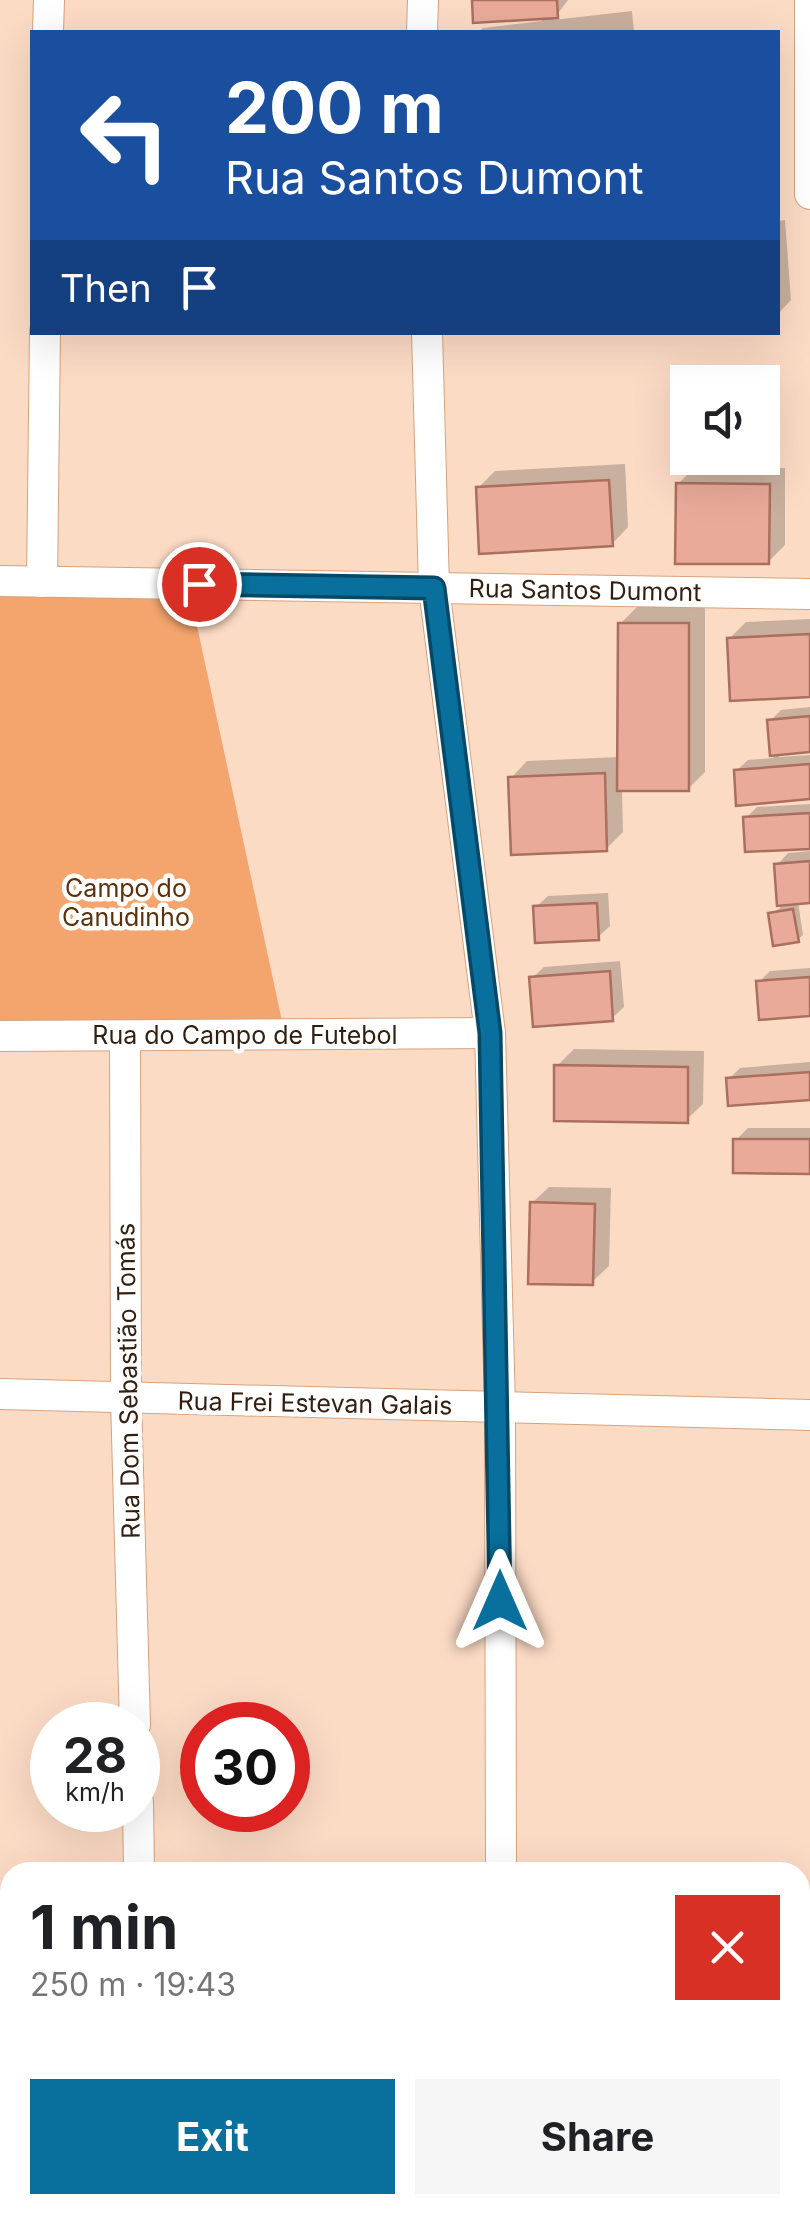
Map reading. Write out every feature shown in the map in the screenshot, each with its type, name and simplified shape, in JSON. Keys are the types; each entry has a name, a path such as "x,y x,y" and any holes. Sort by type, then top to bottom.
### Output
{"street":[{"path":"48,30 49,0"},
{"path":"422,0 422,30"},
{"path":"810,0 810,194"},
{"path":"42,582 45,335"},
{"path":"427,335 434,588 490,1033 500,1407 501,1862"},
{"name":"Rua Santos Dumont","path":"0,582 810,594"},
{"name":"Rua do Campo de Futebol","path":"0,1036 490,1033"},
{"name":"Rua Dom Sebastião Tomás","path":"125,1036 126,1398 135,1702"},
{"name":"Rua Frei Estevan Galais","path":"0,1394 810,1415"},
{"path":"139,1832 140,1862"}],"green space":[{"name":"Campo do Canudinho","path":"188,584 285,1035 0,1026 0,588"}],"building":[{"path":"472,0 557,0 558,18 473,23"},
{"path":"609,480 613,546 479,554 476,487"},
{"path":"676,483 770,484 769,564 675,564"},
{"path":"618,623 689,623 689,791 617,791"},
{"path":"810,634 810,697 730,701 727,638"},
{"path":"810,716 810,752 770,756 767,720"},
{"path":"810,764 810,799 736,806 734,770"},
{"path":"605,773 607,851 511,855 508,777"},
{"path":"810,813 810,849 745,852 743,817"},
{"path":"810,861 810,903 777,906 774,864"},
{"path":"597,903 599,940 535,943 533,906"},
{"path":"793,909 799,942 773,946 768,913"},
{"path":"610,971 613,1021 533,1027 529,977"},
{"path":"810,977 810,1016 759,1020 756,981"},
{"path":"554,1065 688,1067 688,1123 554,1121"},
{"path":"810,1072 810,1100 728,1106 726,1078"},
{"path":"733,1139 810,1139 810,1174 733,1173"},
{"path":"530,1202 595,1204 593,1285 528,1284"}],"route":[{"path":"199,584 434,588 490,1033 500,1407 500,1601"}]}
